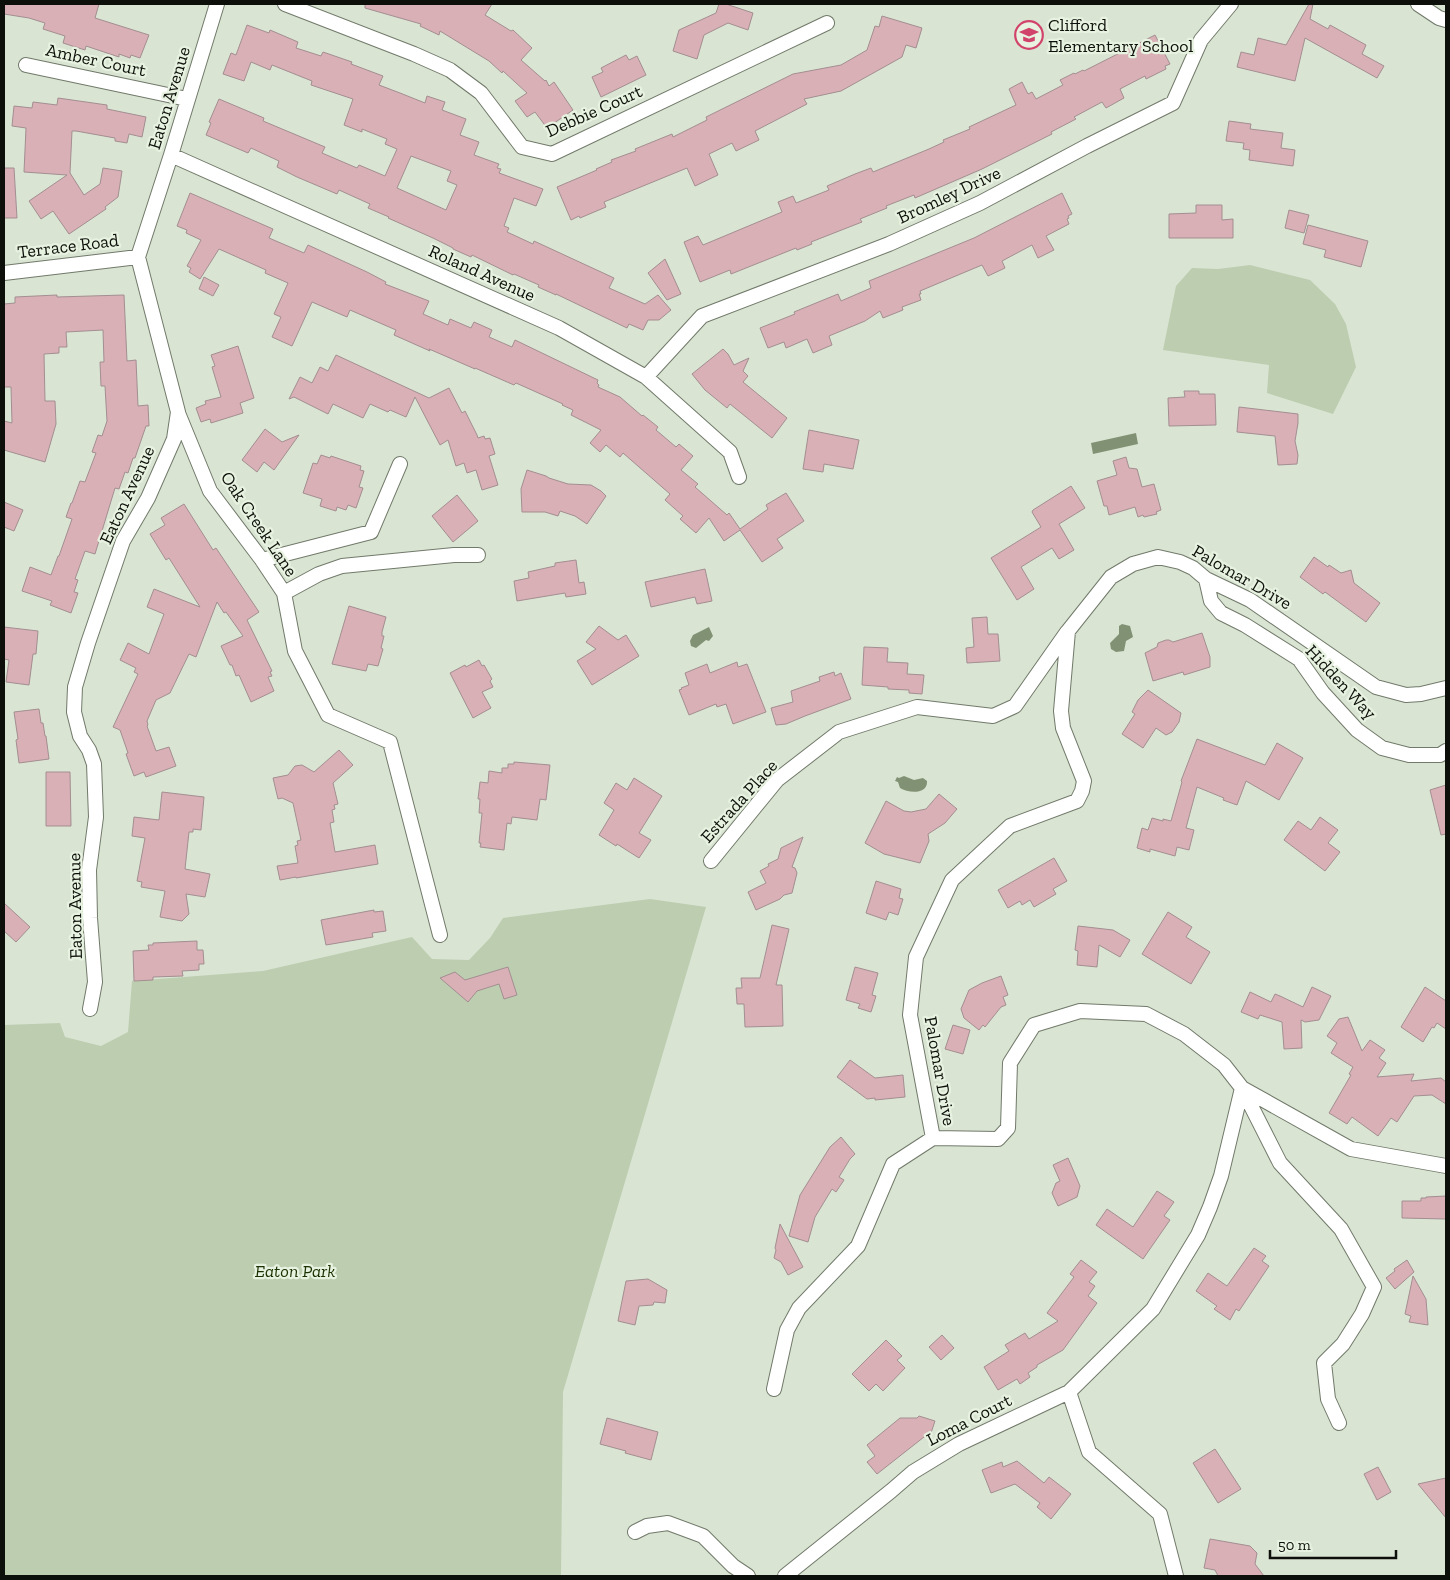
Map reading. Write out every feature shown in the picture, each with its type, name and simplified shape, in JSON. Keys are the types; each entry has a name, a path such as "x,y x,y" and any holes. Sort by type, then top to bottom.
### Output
{"street":[{"name":"Eaton Avenue","path":"90,1008 96,982 90,918 89,880 96,817 94,764 89,750 80,736 74,712 74,687 123,541 148,498 174,439 178,412 138,257 217,4"},
{"name":"Debbie Court","path":"285,4 450,70 481,93 522,146 552,154 827,23"},
{"name":"Bromley Drive","path":"646,377 702,316 889,244 980,204 1087,146 1173,103 1201,40 1231,4"},
{"path":"1418,4 1439,18 1446,20"},
{"name":"Amber Court","path":"26,65 187,98"},
{"name":"Roland Avenue","path":"171,155 559,328 646,377 730,452 740,477"},
{"name":"Terrace Road","path":"4,273 138,257"},
{"name":"Oak Creek Lane","path":"178,412 210,491 262,560 284,593 295,651 328,715 390,742 440,935"},
{"path":"262,560 371,532 400,464"},
{"path":"284,593 319,574 342,566 454,555 478,555"},
{"name":"Palomar Drive","path":"1242,1088 1224,1065 1184,1034 1146,1014 1080,1011 1034,1025 1010,1063 1008,1128 998,1139 933,1138 910,1015 916,957 952,880 1010,826 1077,801 1082,791 1084,781 1063,728 1061,711 1068,631 1111,577 1133,564 1158,558 1180,562 1193,568 1206,580 1250,600 1376,687 1406,695 1421,694 1445,686"},
{"name":"Hidden Way","path":"1206,580 1211,601 1221,613 1245,625 1299,659 1323,693 1357,730 1382,748 1409,755 1440,754 1446,751"},
{"name":"Estrada Place","path":"711,861 777,780 839,732 917,706 993,716 1015,706 1068,631"},
{"path":"1242,1088 1351,1149 1446,1166"},
{"path":"1176,1576 1160,1514 1089,1452 1069,1392 1153,1309 1198,1234 1210,1207 1220,1176 1242,1088"},
{"path":"1242,1088 1280,1163 1341,1229 1374,1287 1362,1314 1343,1344 1324,1363 1328,1399 1339,1423"},
{"path":"774,1389 786,1330 799,1308 858,1246 893,1164 933,1138"},
{"name":"Loma Court","path":"785,1576 913,1472 959,1444 1069,1392"},
{"path":"635,1532 647,1526 668,1524 703,1536 733,1566 748,1576"}],"green space":[{"path":"1250,265 1310,280 1335,304 1346,324 1356,367 1333,414 1267,393 1269,365 1163,350 1176,286 1192,268 1218,269"},
{"name":"Eaton Park","path":"650,899 706,907 563,1392 561,1576 4,1576 4,1025 60,1023 65,1037 101,1046 128,1032 132,981 263,971 412,937 432,959 469,960 490,938 503,918"}],"shaded area":[{"path":"1136,433 1138,444 1093,454 1091,443"},
{"path":"1122,624 1130,626 1133,637 1126,641 1124,651 1116,652 1111,649 1110,643 1119,634 1119,626"},
{"path":"709,627 713,636 709,641 706,640 696,648 691,646 690,641 693,635"},
{"path":"904,776 914,780 923,778 927,781 926,786 917,792 903,790 898,782 895,781 897,777"}],"building":[{"path":"4,4 99,4 95,18 149,35 140,58 131,55 130,58 119,54 119,57 86,46 85,50 63,43 65,36 43,29 45,23 4,14"},
{"path":"365,4 492,4 485,15 511,31 513,30 532,48 521,60 546,80 549,86 554,82 573,110 547,128 535,112 527,117 515,101 527,93 489,61 440,31 439,35 420,26 421,24 365,8"},
{"path":"719,4 726,4 753,13 748,30 728,23 704,35 697,59 673,51 679,30 716,13"},
{"path":"1309,4 1313,4 1310,19 1328,29 1330,25 1366,45 1362,54 1384,66 1377,78 1305,38 1295,81 1237,67 1241,52 1254,55 1258,38 1286,45"},
{"path":"882,16 922,28 916,48 906,45 902,57 841,91 804,99 807,104 755,131 759,140 736,151 732,143 709,154 718,175 695,186 687,168 604,202 606,207 571,220 557,187 597,170 612,162 611,160 636,151 635,149 672,134 673,137 707,120 706,117 793,74 841,65 867,50 875,26 879,27"},
{"path":"247,25 269,33 270,30 298,42 296,48 321,56 323,52 383,76 379,85 425,103 427,96 445,102 442,110 466,119 460,135 479,142 474,155 499,164 497,168 501,169 499,173 543,189 536,206 514,198 504,226 509,228 507,232 533,244 534,241 614,278 609,288 645,304 658,295 671,310 659,320 648,320 643,330 629,324 627,328 538,287 539,285 472,255 471,257 388,218 368,208 370,204 339,190 337,194 297,177 277,167 279,161 251,148 248,153 206,135 211,123 209,122 219,99 264,118 263,121 325,147 322,153 357,168 359,165 385,176 397,149 385,144 387,139 362,129 362,132 344,125 353,99 311,85 312,81 272,65 270,70 251,62 244,81 223,74 231,53 236,55","holes":["411,156 451,171 447,181 457,185 446,210 397,188"]},
{"path":"1155,35 1170,64 1165,66 1166,69 1146,79 1145,76 1120,89 1124,98 1106,108 1102,102 1074,117 1076,119 1051,132 1052,134 982,169 915,198 914,195 886,206 887,208 860,219 862,222 811,242 812,244 797,250 796,248 731,274 730,270 700,282 684,242 698,236 703,245 782,212 778,202 793,196 796,203 829,190 827,186 855,174 871,168 873,172 929,149 944,142 943,140 970,129 969,127 1016,105 1009,89 1022,82 1028,94 1032,92 1036,99 1063,85 1060,80 1074,73 1084,71"},
{"path":"626,55 629,60 637,56 646,75 601,97 592,77 603,72 601,68"},
{"path":"58,98 107,105 107,109 146,117 142,137 129,134 127,143 115,141 115,138 72,131 70,173 84,195 100,184 103,168 122,171 118,197 105,207 106,209 69,234 53,211 41,219 29,201 67,175 24,172 26,128 12,126 14,106 32,108 33,102 57,105"},
{"path":"1229,121 1251,124 1250,129 1283,133 1281,148 1295,150 1293,166 1249,160 1250,150 1243,149 1244,143 1226,141"},
{"path":"4,168 14,168 17,218 4,218"},
{"path":"190,193 273,229 269,238 304,253 308,245 367,272 386,282 385,284 429,301 423,314 448,325 450,319 471,328 474,322 492,330 489,337 512,347 515,340 598,380 598,387 620,397 658,427 656,430 676,447 679,444 693,456 681,470 698,484 695,487 727,515 729,513 740,529 768,509 766,505 786,493 804,521 777,539 783,548 762,562 740,530 724,541 709,518 696,533 680,519 683,516 665,500 670,494 623,453 620,457 606,445 600,452 590,443 601,430 571,415 573,410 563,404 516,383 514,385 429,349 430,351 394,335 396,330 350,310 347,317 312,302 292,346 272,337 281,317 274,314 288,283 265,273 266,270 219,249 200,279 189,272 191,268 187,266 201,240 186,233 187,230 177,226"},
{"path":"1062,193 1072,214 1067,219 1069,224 1046,236 1054,250 1038,258 1032,245 1002,261 1005,268 988,276 982,265 920,291 921,300 902,307 903,310 883,318 880,311 865,321 829,336 832,345 813,353 807,339 786,348 784,342 768,348 760,328 838,294 841,301 871,288 869,281 974,238"},
{"path":"1196,205 1222,205 1222,220 1233,219 1233,238 1169,238 1169,214 1196,213"},
{"path":"1289,210 1309,215 1304,233 1285,228"},
{"path":"1308,225 1368,241 1361,267 1324,257 1326,250 1303,244"},
{"path":"665,259 681,294 667,300 648,273"},
{"path":"204,277 219,285 213,296 199,289"},
{"path":"57,295 57,297 124,295 127,361 136,360 138,406 148,405 149,426 146,426 128,473 125,472 119,489 115,488 95,554 85,551 75,579 78,580 74,592 78,593 71,613 50,605 52,601 22,591 30,567 51,575 72,519 66,517 71,503 80,481 85,482 96,453 92,452 98,435 102,436 107,421 105,386 101,386 100,362 104,362 103,330 66,332 67,347 59,347 59,353 44,354 45,401 55,401 56,424 45,462 4,450 4,421 12,423 11,387 4,387 4,304 15,303 15,297"},
{"path":"238,346 254,398 240,403 243,413 211,423 210,419 201,422 196,408 206,404 205,401 221,397 212,367 215,366 211,355"},
{"path":"723,349 734,365 749,358 743,371 748,376 743,382 787,418 772,438 730,404 727,408 705,390 692,374"},
{"path":"336,355 429,398 449,388 462,413 465,411 478,438 484,436 485,439 490,438 495,454 489,456 498,485 482,490 476,470 467,473 464,463 456,466 448,440 440,445 415,397 406,417 370,404 363,418 333,404 328,414 294,397 289,399 300,377 312,383 320,367 328,371"},
{"path":"1184,391 1199,391 1199,394 1215,394 1216,425 1169,426 1168,398 1185,397"},
{"path":"1239,407 1298,414 1295,441 1298,455 1297,464 1278,465 1275,436 1237,432"},
{"path":"265,429 282,442 299,435 274,470 264,462 257,472 242,460"},
{"path":"809,430 859,440 853,469 824,464 823,472 803,469"},
{"path":"321,455 330,458 331,456 361,466 360,470 364,471 359,487 363,488 356,508 348,505 346,510 337,507 336,511 320,506 322,499 303,493 313,463 317,464"},
{"path":"1126,457 1129,468 1137,469 1142,487 1154,484 1161,510 1156,512 1157,514 1138,517 1135,507 1109,515 1107,506 1104,506 1097,481 1117,475 1113,461"},
{"path":"527,470 568,484 591,485 606,496 587,524 575,516 560,511 558,516 545,512 522,512 521,489"},
{"path":"1071,486 1085,508 1059,524 1074,550 1059,559 1052,548 1021,567 1034,589 1017,600 991,558 1041,527 1032,512 1033,510"},
{"path":"457,495 478,521 453,542 432,516"},
{"path":"4,502 23,510 14,531 4,527"},
{"path":"184,504 213,550 216,548 259,612 247,620 272,671 270,672 272,676 268,677 274,691 251,702 239,675 236,676 221,646 243,636 217,602 196,657 189,654 170,693 156,700 147,721 156,751 169,747 176,766 146,777 144,772 134,776 120,730 113,727 138,674 134,672 136,668 120,660 128,643 149,654 164,614 147,607 154,589 200,607 169,558 166,560 150,534 165,525 161,518"},
{"path":"1314,557 1341,573 1351,570 1354,583 1380,603 1366,622 1325,592 1323,594 1300,577"},
{"path":"576,560 579,583 584,582 586,594 566,597 565,593 517,601 514,581 529,578 528,572 555,566 555,563"},
{"path":"705,569 712,601 697,604 695,597 651,607 645,582"},
{"path":"349,606 386,617 382,632 382,636 384,636 381,648 383,649 378,666 368,664 366,671 332,664"},
{"path":"987,617 988,634 998,634 1000,661 967,663 966,648 974,647 972,618"},
{"path":"599,626 618,640 626,635 639,656 592,685 577,661 596,649 586,642"},
{"path":"4,627 38,631 36,654 33,654 29,685 6,682 9,660 4,659"},
{"path":"1202,633 1210,657 1210,667 1184,675 1183,672 1153,681 1145,653 1157,647 1158,643 1166,640 1173,642"},
{"path":"864,647 888,648 887,662 908,663 907,674 924,675 922,694 909,693 909,690 862,685"},
{"path":"479,660 492,679 490,681 493,687 482,692 491,708 473,718 450,673"},
{"path":"737,662 738,667 747,664 766,712 733,724 726,704 717,707 716,704 689,715 679,690 689,685 685,673 707,664 710,673"},
{"path":"834,672 835,676 841,673 851,699 786,724 776,725 771,708 793,702 791,691 820,681 819,677"},
{"path":"1148,690 1181,713 1179,722 1172,732 1166,735 1156,728 1143,748 1122,734 1135,714 1132,712 1138,700"},
{"path":"39,709 41,723 43,723 46,736 49,759 19,763 14,712"},
{"path":"1197,739 1265,765 1277,743 1303,758 1279,800 1246,781 1237,805 1197,787 1186,828 1194,830 1189,850 1177,847 1175,856 1150,849 1150,852 1137,848 1142,828 1148,830 1152,818 1171,821 1181,781"},
{"path":"339,750 353,765 333,783 338,804 334,805 335,809 332,810 334,822 330,823 335,852 375,845 378,864 280,880 277,866 298,863 295,846 298,845 297,841 301,840 293,803 282,798 278,799 273,778 288,775 295,766 302,765 314,772"},
{"path":"514,762 550,765 546,800 540,799 537,820 512,817 511,824 507,823 504,850 480,847 482,813 479,813 480,799 478,799 480,782 488,783 489,771 502,773 502,768 508,768 508,764 514,764"},
{"path":"46,772 70,772 71,826 46,826"},
{"path":"634,778 662,796 639,833 651,840 639,858 599,835 614,810 604,803 616,783 627,790"},
{"path":"1446,785 1446,834 1441,835 1430,790"},
{"path":"162,792 204,797 201,830 193,829 193,832 189,832 185,869 210,874 205,897 186,894 189,914 182,921 160,917 165,891 141,887 142,882 137,881 145,838 132,836 134,817 159,820"},
{"path":"939,794 957,809 945,823 928,834 929,841 920,863 884,854 865,843 886,801 904,811 911,812 926,809"},
{"path":"1320,817 1338,830 1328,843 1340,852 1325,871 1284,840 1298,821 1311,830"},
{"path":"803,837 792,867 795,868 797,873 792,893 784,895 780,899 756,910 748,892 766,883 760,871 778,859 781,848"},
{"path":"1054,858 1067,881 1053,889 1056,894 1034,907 1030,900 1022,905 1020,901 1008,908 998,890"},
{"path":"876,881 901,889 899,898 903,899 898,915 889,912 886,920 866,913"},
{"path":"4,903 30,927 16,942 4,931"},
{"path":"374,910 374,912 383,911 386,931 372,933 373,937 326,945 321,920"},
{"path":"1168,912 1192,927 1186,937 1210,952 1191,984 1142,954"},
{"path":"772,925 789,929 776,985 782,985 783,1026 745,1027 744,1004 737,1004 736,988 742,988 741,978 760,978"},
{"path":"1078,926 1113,930 1130,940 1120,957 1099,945 1097,967 1077,965 1078,951 1075,950"},
{"path":"197,941 197,950 203,950 204,964 199,964 199,970 182,971 183,976 153,977 153,980 134,981 133,951 149,950 148,945 153,945 153,943"},
{"path":"508,967 517,995 504,999 499,984 477,991 468,1002 440,978 455,972 465,980"},
{"path":"855,967 878,973 872,995 876,996 871,1012 858,1008 860,1004 846,1000"},
{"path":"1001,976 1008,995 1003,997 1006,1005 1001,1007 985,1027 983,1025 979,1030 964,1018 961,1009 969,990"},
{"path":"1312,987 1331,996 1319,1020 1305,1022 1301,1020 1302,1048 1284,1049 1282,1022 1260,1015 1258,1019 1241,1012 1250,992 1271,1002 1275,994 1303,1007"},
{"path":"1425,987 1446,1001 1446,1029 1437,1023 1434,1028 1432,1027 1423,1042 1401,1027"},
{"path":"1348,1017 1362,1051 1370,1040 1385,1050 1379,1058 1386,1063 1377,1077 1414,1074 1411,1081 1441,1078 1446,1082 1446,1104 1432,1095 1414,1096 1397,1122 1391,1118 1378,1136 1352,1117 1347,1124 1329,1113 1351,1075 1349,1074 1353,1067 1331,1053 1337,1043 1327,1036 1339,1019"},
{"path":"953,1025 970,1030 963,1054 945,1049"},
{"path":"850,1060 875,1078 903,1075 905,1097 867,1099 837,1077"},
{"path":"841,1137 855,1154 839,1177 844,1180 836,1192 832,1189 815,1217 808,1242 789,1236 800,1195 830,1147"},
{"path":"1068,1158 1080,1186 1077,1197 1058,1206 1052,1193 1056,1183 1060,1181 1053,1165"},
{"path":"1157,1191 1174,1202 1164,1216 1170,1220 1143,1259 1096,1225 1107,1209 1133,1227"},
{"path":"1446,1196 1446,1219 1402,1218 1402,1201 1421,1201 1421,1198 1426,1197"},
{"path":"780,1224 803,1267 788,1275 781,1262 774,1258"},
{"path":"1254,1248 1266,1256 1262,1261 1269,1266 1239,1311 1236,1309 1230,1320 1214,1309 1217,1306 1196,1291 1208,1273 1227,1286"},
{"path":"1081,1260 1097,1272 1089,1282 1095,1286 1088,1296 1097,1303 1063,1350 1037,1365 1028,1373 1030,1377 1020,1384 1017,1379 998,1390 984,1367 1009,1351 1005,1345 1025,1333 1029,1339 1058,1321 1047,1313 1074,1277 1070,1274"},
{"path":"1407,1260 1414,1272 1395,1289 1386,1278 1395,1271 1394,1269"},
{"path":"1413,1276 1426,1299 1428,1325 1409,1322 1411,1316 1405,1314"},
{"path":"648,1279 667,1290 665,1303 654,1302 653,1305 639,1306 635,1325 618,1321 626,1281"},
{"path":"942,1335 954,1348 941,1360 929,1347"},
{"path":"886,1340 902,1356 897,1360 905,1368 883,1391 876,1384 869,1391 852,1374"},
{"path":"919,1416 935,1421 929,1439 924,1437 877,1474 867,1462 875,1456 867,1445 900,1418 917,1418"},
{"path":"607,1418 658,1432 651,1460 600,1444"},
{"path":"1215,1449 1241,1489 1218,1503 1193,1463"},
{"path":"1017,1461 1044,1483 1049,1477 1071,1494 1051,1519 1037,1507 1040,1503 1015,1484 991,1493 982,1470 1002,1462 1003,1467"},
{"path":"1378,1467 1391,1492 1377,1500 1364,1474"},
{"path":"1446,1478 1446,1518 1418,1484"},
{"path":"1210,1539 1250,1546 1257,1553 1255,1564 1264,1576 1218,1576 1215,1570 1204,1568"}],"place":[{"name":"Clifford Elementary School","path":"1029,35"}]}
